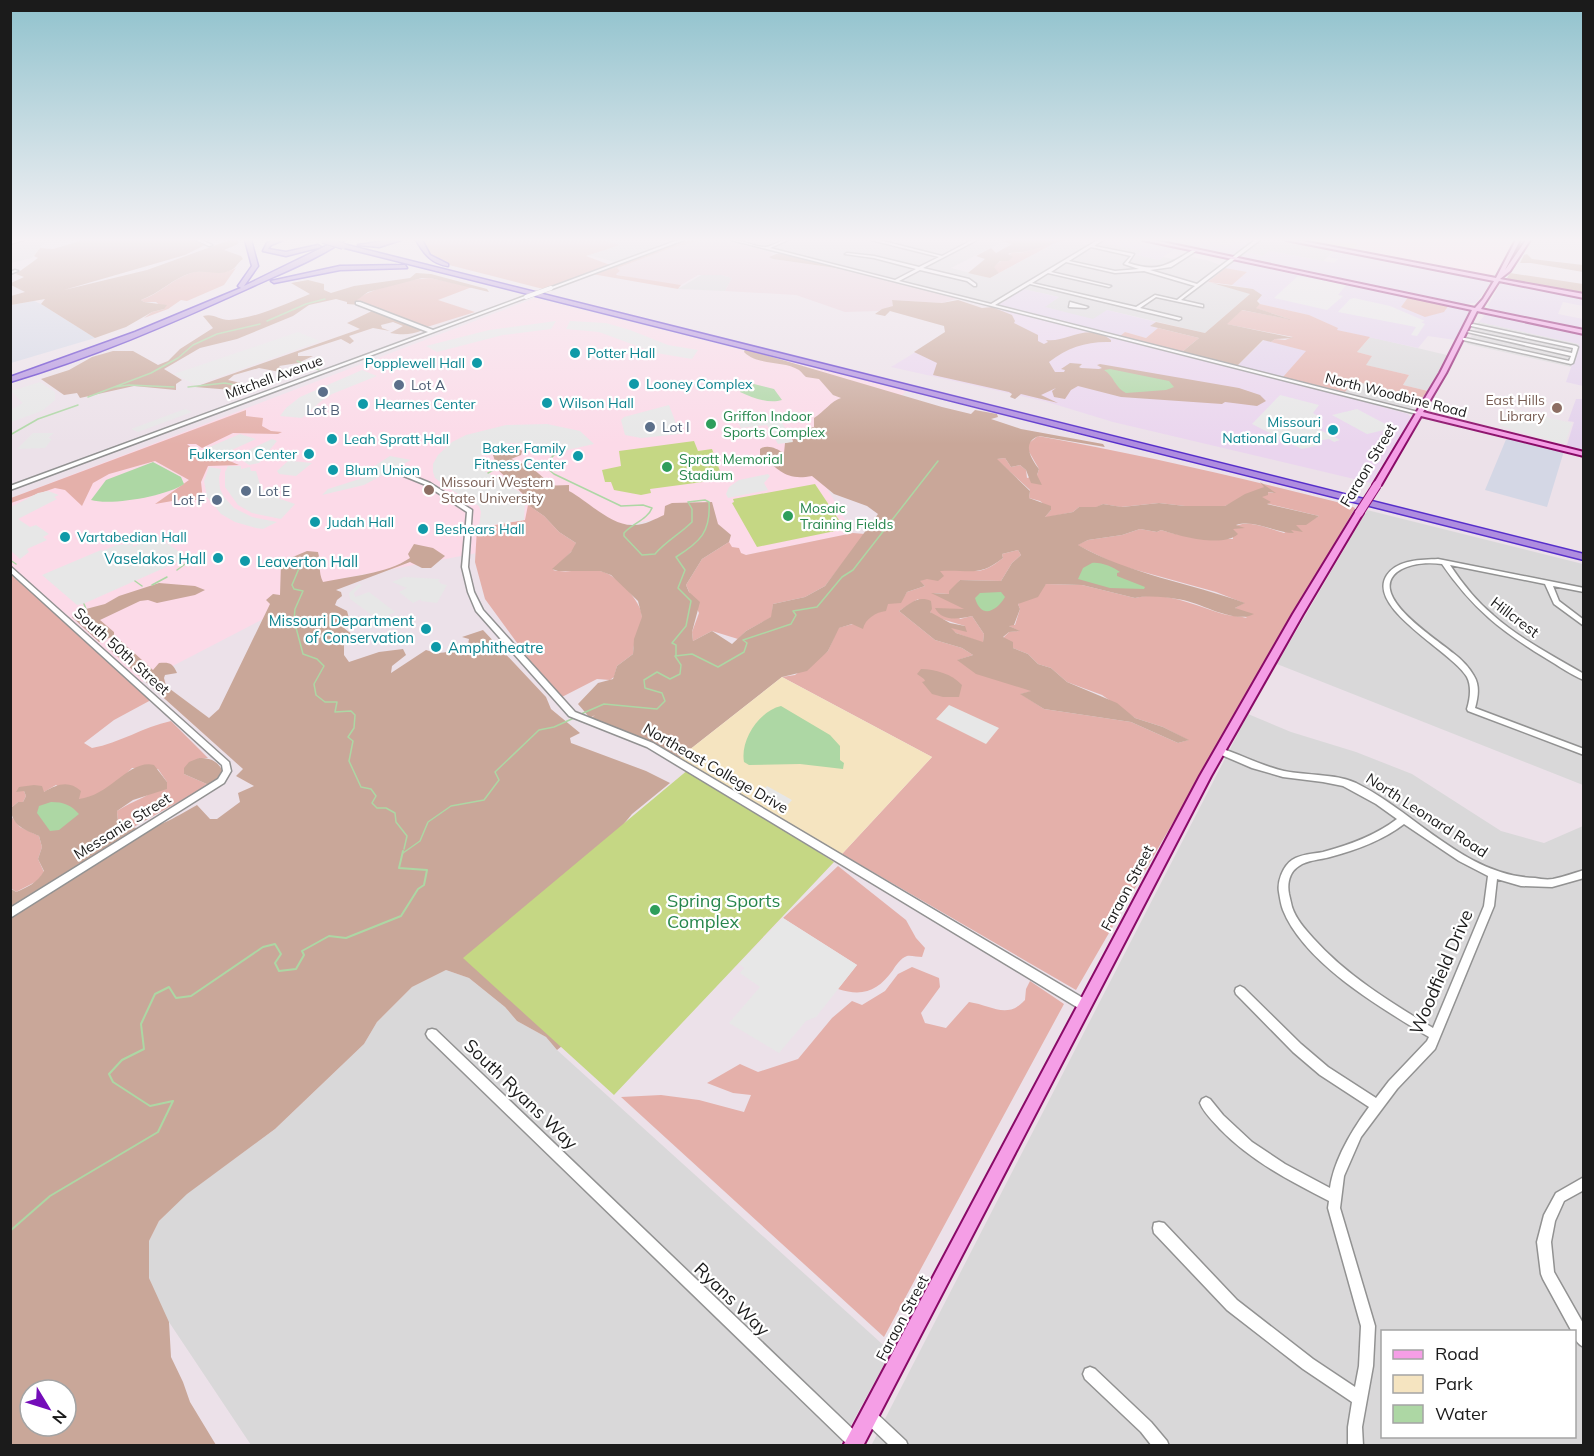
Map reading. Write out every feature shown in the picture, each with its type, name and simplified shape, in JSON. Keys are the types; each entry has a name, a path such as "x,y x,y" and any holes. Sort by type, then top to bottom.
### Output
{"highway":[{"path":"10,374 142,328 189,308"},
{"path":"10,380 125,339 200,308"},
{"path":"599,308 1584,557"},
{"path":"603,308 1584,549"}],"main road":[{"path":"1469,308 1584,332"},
{"path":"1469,308 1478,310"},
{"name":"Faraon Street","path":"854,1443 1220,751 1298,614 1377,485 1451,357 1465,339 1478,310"},
{"name":"Faraon Street","path":"1451,357 1478,310"},
{"name":"North Woodbine Road","path":"1419,413 1584,454"}],"street":[{"path":"371,308 431,331"},
{"name":"Mitchell Avenue","path":"10,488 226,407 250,406 256,396 495,308"},
{"name":"North Woodbine Road","path":"1004,308 1419,413"},
{"path":"1132,308 1185,321"},
{"path":"1465,339 1571,363 1576,347 1473,325"},
{"path":"1469,332 1573,355"},
{"name":"Northeast College Drive","path":"401,473 422,481 470,511 465,567 471,592 480,611 572,714 651,745 1084,1005"},
{"path":"1584,590 1444,562 1405,565 1387,579 1385,590 1395,608 1465,668 1474,689 1471,709 1584,753"},
{"name":"Hillcrest","path":"1444,562 1472,601 1494,622 1584,678"},
{"name":"South 50th Street","path":"10,568 215,755"},
{"path":"1548,583 1556,602 1584,624"},
{"name":"North Leonard Road","path":"1220,751 1262,768 1291,776 1340,780 1365,792 1451,852 1506,879 1559,884 1584,874"},
{"name":"Messanie Street","path":"10,914 221,781 227,771 226,765 215,755"},
{"path":"1404,819 1393,828 1352,847 1295,862 1284,879 1283,898 1295,924 1324,957 1346,976 1435,1035"},
{"name":"Woodfield Drive","path":"1356,1446 1355,1427 1366,1366 1368,1326 1342,1245 1334,1208 1338,1176 1357,1133 1393,1085 1431,1045 1489,906 1493,874"},
{"path":"1240,991 1297,1048 1324,1071 1377,1106"},
{"name":"South Ryans Way","path":"432,1034 585,1181"},
{"path":"1206,1103 1217,1119 1265,1159 1334,1197"},
{"name":"Ryans Way","path":"585,1181 854,1443"},
{"path":"1584,1184 1560,1197 1549,1220 1544,1242 1548,1274 1570,1320 1584,1340"},
{"path":"1159,1228 1238,1310 1308,1364 1359,1398"},
{"path":"1090,1374 1146,1427 1162,1446"},
{"path":"869,1416 901,1446"}],"shaded area":[{"path":"11,308 47,308 95,338 11,363"},
{"path":"47,308 165,308 152,312 126,327 95,338"},
{"path":"170,308 144,318 152,312"},
{"path":"305,308 293,316 237,339 200,348 164,369 182,380 176,384 176,390 134,386 80,398 77,393 64,395 41,379 69,370 92,357 113,351 133,351 158,365 168,361 180,349 213,328 203,316 210,315 229,320 271,310"},
{"path":"377,308 463,308 475,312 427,327"},
{"name":"Missouri Western State University","path":"509,308 575,308 906,391 824,483 853,533 746,555 652,520 340,579 138,684 11,569 11,498"},
{"path":"833,308 888,308 878,311 845,312"},
{"name":"Missouri National Guard","path":"988,308 999,308 1343,396 1408,414 1411,418 1371,483 1113,422 1044,401 891,367"},
{"path":"994,308 1012,315 1014,323 1038,335 1038,341 1044,344 1048,342 1046,340 1062,339 1086,332 1094,332 1111,340 1111,342 1086,344 1063,352 1049,362 1055,372 1064,372 1065,370 1061,369 1070,363 1082,364 1079,367 1081,368 1099,369 1102,368 1097,365 1100,364 1239,388 1260,395 1266,401 1257,406 1225,402 1222,404 1121,397 1078,386 1071,390 1065,399 1054,397 1052,391 1056,388 1041,395 1058,403 1021,394 1015,399 1010,397 1012,394 1009,392 933,375 937,363 914,352 945,332 944,326 890,311 885,316 875,314 882,309"},
{"path":"1010,308 1049,308 1093,319 1107,310 1156,322 1151,326 1158,328 1146,338 1125,332 1120,336"},
{"path":"1048,308 1234,308 1205,333 1107,310 1094,320"},
{"path":"1234,308 1256,308 1292,320 1242,310 1227,324 1294,338 1275,339 1271,342 1263,340 1237,366 1182,352 1199,338 1150,326 1156,322 1205,333"},
{"path":"1255,308 1278,308 1309,315 1338,328 1337,330 1370,337 1357,352 1372,356 1366,365 1409,375 1403,385 1428,391 1422,398 1354,381 1345,392 1283,377 1306,351 1271,342 1275,339 1285,340 1293,337 1226,324 1241,310 1289,319"},
{"path":"1278,308 1409,308 1443,312 1446,308 1459,308 1472,312 1455,340 1428,336 1418,348 1336,330 1337,328 1309,315"},
{"path":"1342,308 1395,308 1425,321 1421,322 1425,324 1417,336 1411,335 1416,327 1338,312"},
{"path":"1403,308 1447,308 1444,312 1425,317"},
{"path":"1561,308 1558,314 1583,319 1583,330 1491,309"},
{"path":"372,311 423,330 407,334 390,333 403,326 393,322 381,325 382,328 390,331 373,328 349,336 354,341 350,344 341,339 298,353 298,356 313,356 298,363 279,366 283,370 280,372 259,368 234,375 228,380 245,384 255,382 271,385 242,394 232,390 195,387 360,329 347,323"},
{"path":"1485,315 1497,315 1583,334 1583,386 1566,382 1579,344 1479,322"},
{"path":"556,321 551,329 503,335 437,352 426,346 489,330"},
{"path":"570,321 606,323 668,345 698,350 692,359 656,353 599,332 566,329"},
{"path":"1479,322 1579,344 1571,367 1467,344"},
{"path":"1158,328 1199,338 1182,352 1120,336 1125,332 1146,338"},
{"path":"298,332 320,341 196,385 174,374"},
{"path":"1370,337 1447,355 1428,391 1403,385 1409,375 1365,365 1372,356 1357,352"},
{"path":"1264,340 1307,351 1283,377 1237,366"},
{"path":"745,349 942,407 971,414 975,410 997,414 998,417 991,419 1021,429 1103,444 1105,447 1039,436 1034,439 1030,442 1029,451 1039,469 1037,475 1042,485 1031,483 1026,470 1020,465 1011,467 1005,458 997,459 1030,491 1029,498 1051,506 1051,510 1045,517 1073,512 1079,507 1096,507 1103,504 1122,507 1159,503 1185,506 1225,506 1245,494 1264,487 1260,482 1276,493 1268,492 1268,495 1262,497 1271,502 1267,504 1319,516 1306,525 1296,525 1303,532 1291,530 1294,533 1243,524 1236,525 1245,528 1233,529 1238,534 1231,538 1201,540 1161,530 1157,532 1140,529 1122,535 1088,540 1078,545 1139,571 1245,603 1235,608 1254,614 1246,617 1227,615 1172,598 1135,598 1082,585 1046,584 1038,597 1018,604 1020,609 1014,625 1009,626 1020,631 1009,632 1003,637 1013,642 1013,648 1028,654 1038,664 1051,668 1067,682 1117,703 1135,718 1163,727 1189,740 1178,743 1131,722 1044,709 1020,694 1031,691 976,674 957,660 973,655 962,648 935,640 899,611 911,603 926,599 931,601 930,612 950,623 965,626 967,632 951,628 956,633 983,642 984,634 972,616 956,618 942,616 935,608 964,609 931,593 949,594 949,591 960,580 1001,581 1012,563 1021,555 1018,550 1002,554 1003,558 980,570 940,571 944,576 938,581 927,579 920,581 925,586 907,592 901,603 888,604 886,611 872,617 863,629 852,624 839,628 828,651 807,671 782,677 679,758 672,758 650,745 587,722 595,715 590,718 578,704 598,683 613,679 617,666 633,654 634,639 642,617 638,601 611,575 600,571 552,569 571,552 576,543 559,532 544,516 525,503 524,495 492,464 495,461 493,455 517,448 522,451 521,455 511,459 531,467 546,480 541,486 569,485 569,491 607,517 624,524 636,525 653,520 664,515 665,506 672,503 712,502 718,524 731,535 729,542 702,559 686,585 689,592 700,602 692,632 693,641 712,631 732,644 746,631 771,617 773,604 805,597 825,586 878,514 867,506 834,494 812,476 795,477 783,473 760,455 760,449 766,447 775,448 784,453 785,443 793,441 787,432 814,427 814,418 841,398 833,395 819,379 806,377 793,367 756,359 744,352"},
{"name":"Lot B","path":"362,370 377,376 332,394 302,418 280,416 300,397"},
{"path":"1354,380 1422,398 1416,407 1410,408 1345,392"},
{"path":"40,382 55,392 55,400 42,411 11,422 11,410 23,403 11,391"},
{"path":"1280,395 1319,405 1313,413 1318,416 1311,422 1319,427 1316,428 1340,440 1316,441 1320,445 1302,449 1252,424"},
{"path":"1576,399 1583,399 1583,452 1566,448 1574,422 1568,421"},
{"name":"Lot I","path":"669,405 680,434 641,438 625,435 621,420 624,417"},
{"path":"185,409 192,412 138,432 131,429"},
{"path":"1357,409 1393,428 1367,434 1332,415"},
{"path":"1507,409 1572,423 1565,444 1500,426"},
{"path":"246,410 246,416 263,418 262,426 271,431 282,432 278,434 233,433 202,448 196,444 187,444 196,452 214,454 239,465 208,466 201,482 203,500 178,500 155,504 189,480 155,461 109,474 93,483 82,506 65,490 55,488 11,503 11,498"},
{"path":"747,412 780,419 793,442 778,444 767,425 741,428 734,414"},
{"path":"547,424 580,431 594,444 554,453 550,447 543,444 505,443 485,450 476,462 481,469 520,492 525,505 524,520 479,527 481,512 479,506 435,478 433,464 438,455 452,442 466,435 506,425"},
{"path":"33,433 54,433 48,438 52,439 45,448 17,449"},
{"path":"240,434 256,439 223,454 207,448"},
{"path":"1038,436 1194,468 1355,508 1076,990 842,854 932,757 782,677 795,675 828,651 838,628 864,621 887,604 903,598 907,592 925,586 919,581 935,572 950,568 977,571 993,565 1003,558 1002,554 1018,550 1021,555 1012,563 1001,581 960,580 949,594 933,593 966,609 952,609 960,619 972,616 984,634 983,643 956,633 949,628 965,626 935,617 918,599 899,611 935,640 962,648 973,655 958,660 1033,691 1021,694 1044,709 1131,722 1178,743 1188,740 1163,727 1135,718 1102,695 1067,682 1051,668 1038,664 1028,654 1013,648 1003,638 1009,632 1019,631 1007,625 1015,625 1020,609 1018,604 1046,584 1082,585 1135,598 1169,597 1223,614 1247,618 1235,608 1244,603 1216,592 1118,565 1077,545 1088,540 1122,535 1140,529 1157,532 1161,530 1197,538 1223,539 1233,539 1232,529 1243,524 1257,525 1284,533 1290,529 1301,531 1295,525 1319,516 1265,503 1261,497 1267,492 1274,493 1265,487 1225,506 1185,506 1159,503 1121,507 1103,504 1097,507 1079,507 1073,512 1044,518 1051,510 1040,501 1029,498 1030,490 996,459 1005,458 1011,467 1020,465 1026,470 1027,478 1037,475 1039,469 1028,450 1029,443"},
{"path":"1507,437 1564,451 1547,507 1485,490"},
{"path":"272,439 277,441 259,463 249,465 236,456"},
{"name":"Spratt Memorial Stadium","path":"694,441 698,451 712,449 721,474 708,476 710,481 650,489 651,493 641,495 614,490 611,482 605,482 602,470 621,466 619,451"},
{"path":"390,456 411,460 364,485 322,495 328,489 369,476 365,472"},
{"path":"288,461 312,463 296,476 279,474 277,471"},
{"name":"Lot E","path":"228,466 241,466 241,469 250,467 251,471 256,471 261,488 269,495 295,504 281,519 252,513 238,505 225,487 225,472"},
{"name":"Lot F","path":"209,467 221,469 220,489 234,508 252,517 277,522 263,529 256,528 235,522 221,514 207,497 204,481"},
{"path":"768,474 770,476 764,483 768,490 728,498 726,494 729,487 739,480"},
{"name":"Mosaic Training Fields","path":"815,484 845,529 757,547 732,503 733,499"},
{"path":"48,491 59,495 54,497 57,499 18,519 30,527 36,525 49,534 43,537 47,540 27,549 29,552 20,559 11,551 11,507 38,493"},
{"path":"528,505 544,516 559,532 576,543 575,548 553,570 594,570 606,573 627,589 641,611 642,618 633,654 617,666 614,677 610,680 597,679 558,699 485,599 475,562 477,528 525,520"},
{"path":"1367,510 1583,564 1583,785 1277,664"},
{"path":"853,533 865,534 825,586 805,597 773,604 772,617 746,631 738,639 712,631 693,641 692,632 699,613 686,585 702,559 729,542 732,547 739,548 741,553 746,555"},
{"path":"157,536 185,556 181,558 182,560 83,604 77,605 42,575 101,550 116,545 133,544 133,547"},
{"path":"414,544 433,548 445,556 431,568 422,568 410,562 336,590 341,592 342,596 335,605 347,611 350,622 344,628 354,636 344,645 344,655 349,662 379,652 403,649 406,655 392,666 391,673 426,650 443,653 468,644 469,639 462,637 483,630 546,697 551,709 580,733 570,738 571,743 646,771 670,783 632,814 608,843 572,1038 557,1050 546,1037 517,1021 505,1007 469,978 446,970 412,987 377,1022 364,1044 275,1129 187,1194 159,1221 149,1241 149,1278 169,1322 171,1357 190,1402 216,1445 11,1445 10,888 16,892 24,888 35,882 44,871 38,859 42,847 39,836 16,823 12,814 11,808 18,802 23,802 26,796 24,791 16,792 19,787 42,786 44,792 58,785 67,784 81,791 79,799 100,792 136,767 154,765 167,782 167,789 133,800 117,811 118,822 139,828 159,825 197,805 210,819 217,819 240,802 238,793 254,786 236,776 243,769 108,648 121,641 153,670 159,663 172,665 177,673 165,675 166,686 209,718 219,709 270,604 266,600 273,594 280,595 281,562 307,551 318,552 323,582 390,568 410,558 408,554"},
{"path":"11,574 151,700 114,720 84,743 92,748 102,746 171,721 208,758 199,758 184,774 209,785 130,829 118,822 117,811 167,782 158,769 132,768 109,789 87,799 74,797 56,785 44,792 24,791 26,796 23,802 18,802 11,808"},
{"path":"404,577 440,579 438,581 447,585 437,603 421,601 421,599 413,603 399,592 407,588 392,582"},
{"path":"159,583 195,586 205,590 195,595 157,603 148,600 140,601 100,620 114,632 114,636 99,642 72,617 119,596"},
{"path":"359,584 362,585 354,593 355,597 369,592 395,612 379,620 350,599 349,593"},
{"path":"921,669 943,673 958,681 962,685 959,697 932,694 922,682 925,681 924,679 917,674"},
{"path":"949,705 999,728 986,744 936,719"},
{"path":"1248,714 1291,732 1356,752 1412,774 1501,831 1544,843 1583,826 1583,1445 871,1446"},
{"path":"199,758 214,761 223,772 209,785 184,774 184,768 189,762"},
{"name":"Spring Sports Complex","path":"689,769 834,862 614,1095 463,958"},
{"path":"767,786 792,800 784,809 773,804 759,794"},
{"path":"10,815 20,827 39,836 42,847 38,859 44,872 39,880 16,892 11,888"},
{"path":"838,866 906,920 916,938 925,948 922,957 905,957 882,983 862,992 838,989 857,965 783,918"},
{"path":"783,918 857,965 816,1017 806,1021 779,1053 729,1023 760,987 740,973 744,968 739,964"},
{"path":"912,967 939,978 940,987 921,1013 925,1023 946,1028 969,1002 998,1010 1012,1009 1025,1000 1026,989 1030,981 1064,1004 884,1337 621,1097 661,1095 699,1100 744,1112 751,1095 733,1093 707,1083 740,1064 758,1072 798,1059 832,1018 852,1001 862,1005 885,991 898,974"},
{"path":"446,970 469,978 505,1007 517,1021 546,1037 557,1050 891,1352 840,1445 251,1445 169,1322 158,1301 149,1278 149,1241 159,1221 186,1194 275,1129 364,1044 377,1022 412,987"}],"green space":[{"path":"782,677 932,757 842,854 679,758"}],"water":[{"path":"1110,369 1169,381 1174,387 1166,390 1126,393 1104,370"},
{"path":"750,383 774,389 782,400 766,401 740,392"},
{"path":"153,462 181,477 184,484 139,499 112,502 91,500 106,480"},
{"path":"1092,563 1110,567 1120,572 1117,576 1145,587 1144,589 1110,588 1078,579 1083,568"},
{"path":"1001,592 1005,597 989,611 981,609 975,598 980,593"},
{"path":"781,706 830,735 840,746 840,760 844,763 843,769 800,764 749,765 744,762 745,745 753,728 765,714"},
{"path":"51,802 67,805 79,814 59,830 50,831 37,813 39,806"}],"waterway":[{"path":"267,321 297,308"},
{"path":"88,397 151,373 178,358 193,345 217,334 260,324"},
{"path":"297,361 319,370"},
{"path":"188,387 225,383 250,388 263,387"},
{"path":"115,387 129,385 174,387"},
{"path":"10,435 38,419 78,405"},
{"path":"556,453 546,463 548,469 554,474 621,506 643,505 652,508 647,515 624,533 624,536 642,555 655,554 692,522 692,509 688,502 705,500 709,502 706,529 698,541 676,557 685,570 678,588 691,601 686,626 672,643 676,645 676,656"},
{"path":"676,656 692,654 718,667 744,652 747,643 743,640 791,624 796,615 793,611 817,607 842,577 853,570 938,461"},
{"path":"488,473 497,468"},
{"path":"10,560 16,564"},
{"path":"177,570 188,562"},
{"path":"270,564 282,568 299,562 300,566 292,585 294,589 303,591 295,609 294,620 303,654 317,659 324,666 314,684 316,695 325,702 337,702 335,712 351,711 355,715 354,728 348,737 353,741 349,761 361,787 371,789 376,796 372,803 377,808 386,808 395,813 396,822 407,836 404,849"},
{"path":"152,585 167,577"},
{"path":"135,581 142,586"},
{"path":"84,604 86,609"},
{"path":"581,714 604,704 657,709 665,701 662,693 645,688 644,680 657,672 670,679 680,674 681,665 676,656"},
{"path":"403,853 420,841 428,822 451,806 484,800 499,780 495,772 539,730 554,727 574,718"},
{"path":"10,1231 50,1196 158,1132 173,1101 150,1106 113,1082 109,1074 122,1060 144,1049 141,1024 155,994 169,987 176,998 191,996 263,947 275,944 281,954 275,963 279,971 296,969 304,955 302,951 329,936 346,938 401,916 418,889 424,885 427,870 399,868 403,851"}],"place":[{"name":"Potter Hall","path":"575,353"},
{"name":"Popplewell Hall","path":"477,363"},
{"name":"Looney Complex","path":"634,384"},
{"name":"Lot A","path":"399,385"},
{"name":"Lot B","path":"323,392"},
{"name":"Wilson Hall","path":"547,403"},
{"name":"Hearnes Center","path":"363,404"},
{"name":"East Hills Library","path":"1557,408"},
{"name":"Griffon Indoor Sports Complex","path":"711,424"},
{"name":"Lot I","path":"650,427"},
{"name":"Missouri National Guard","path":"1333,430"},
{"name":"Leah Spratt Hall","path":"332,439"},
{"name":"Fulkerson Center","path":"309,454"},
{"name":"Baker Family Fitness Center","path":"578,456"},
{"name":"Spratt Memorial Stadium","path":"667,467"},
{"name":"Blum Union","path":"333,470"},
{"name":"Missouri Western State University","path":"429,490"},
{"name":"Lot E","path":"246,491"},
{"name":"Lot F","path":"217,500"},
{"name":"Mosaic Training Fields","path":"788,516"},
{"name":"Judah Hall","path":"315,522"},
{"name":"Beshears Hall","path":"423,529"},
{"name":"Vartabedian Hall","path":"65,537"},
{"name":"Vaselakos Hall","path":"218,558"},
{"name":"Leaverton Hall","path":"245,561"},
{"name":"Missouri Department of Conservation","path":"426,629"},
{"name":"Amphitheatre","path":"436,647"},
{"name":"Spring Sports Complex","path":"655,910"}]}
